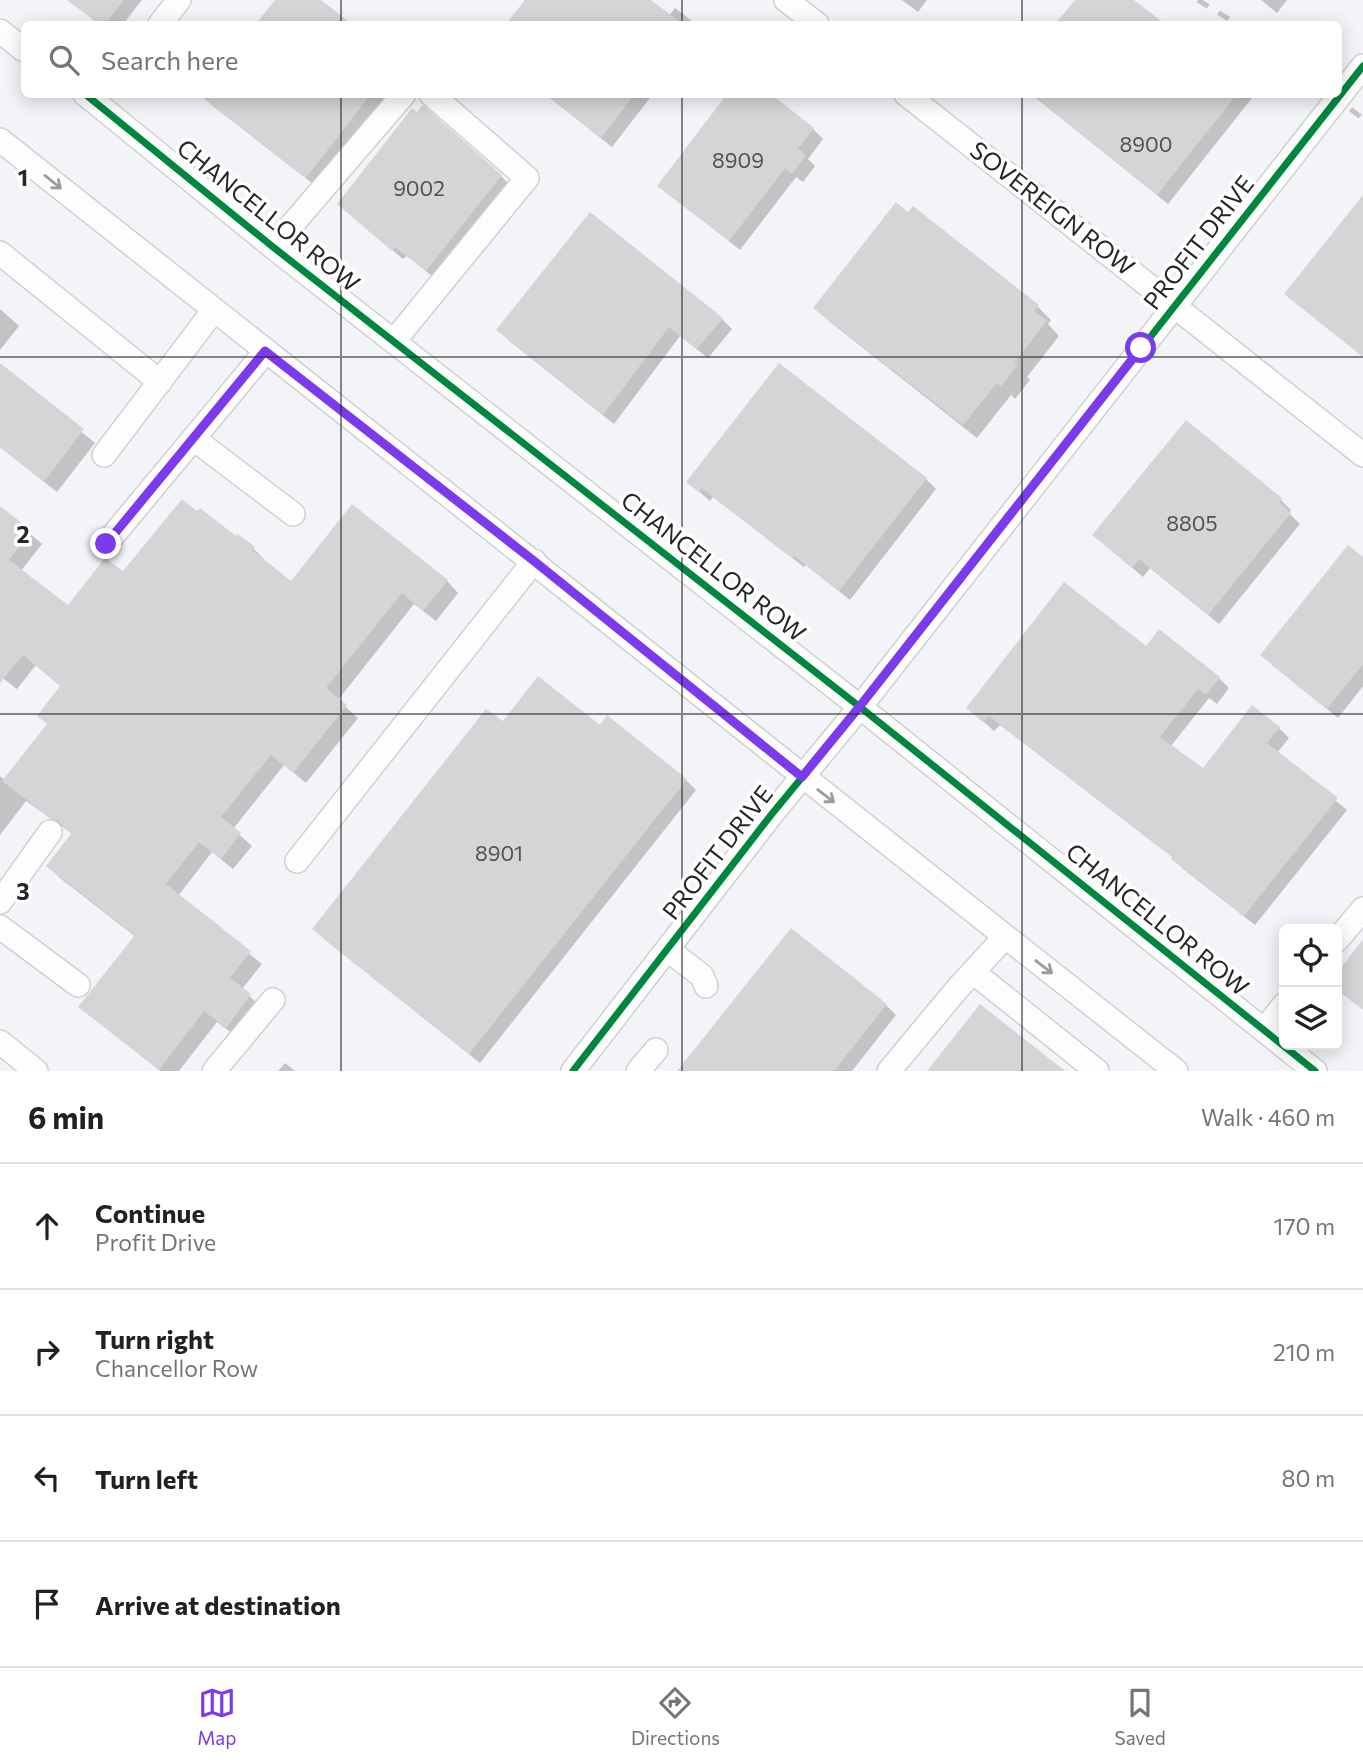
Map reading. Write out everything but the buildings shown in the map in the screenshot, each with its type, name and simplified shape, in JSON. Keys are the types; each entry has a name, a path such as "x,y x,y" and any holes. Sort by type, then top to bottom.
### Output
{"street":[{"path":"162,21 179,0"},
{"path":"786,0 813,21"},
{"path":"0,31 21,48"},
{"name":"PROFIT DRIVE","path":"1342,93 1363,66"},
{"name":"CHANCELLOR ROW","path":"96,98 273,247 860,706 1315,1071"},
{"path":"273,247 401,98"},
{"path":"394,341 527,177 436,98"},
{"name":"SOVEREIGN ROW","path":"911,98 1363,455"},
{"name":"PROFIT DRIVE","path":"575,1070 802,777 1338,98"},
{"path":"3,147 534,561 802,777 1176,1071"},
{"path":"0,253 160,382"},
{"path":"104,455 214,310"},
{"path":"106,544 265,351"},
{"path":"194,439 293,514"},
{"path":"298,861 534,561"},
{"path":"0,902 50,832"},
{"path":"1342,934 1363,909"},
{"path":"0,927 78,985"},
{"path":"889,1071 1005,937"},
{"path":"668,950 702,976 706,986"},
{"path":"974,972 1097,1071"},
{"path":"214,1071 273,1000"},
{"path":"1264,1030 1279,1011"},
{"path":"0,1042 36,1071"},
{"path":"638,1071 656,1050"}],"railway":[{"path":"1198,0 1232,21"},
{"path":"1337,98 1363,119"}],"cycle path":[{"path":"1342,93 1363,66"},
{"path":"90,98 273,247 860,707 1315,1071"},
{"path":"573,1071 771,815 860,707 1338,98"}],"route":[{"path":"106,544 265,351 534,561 802,777 1141,348"}]}
